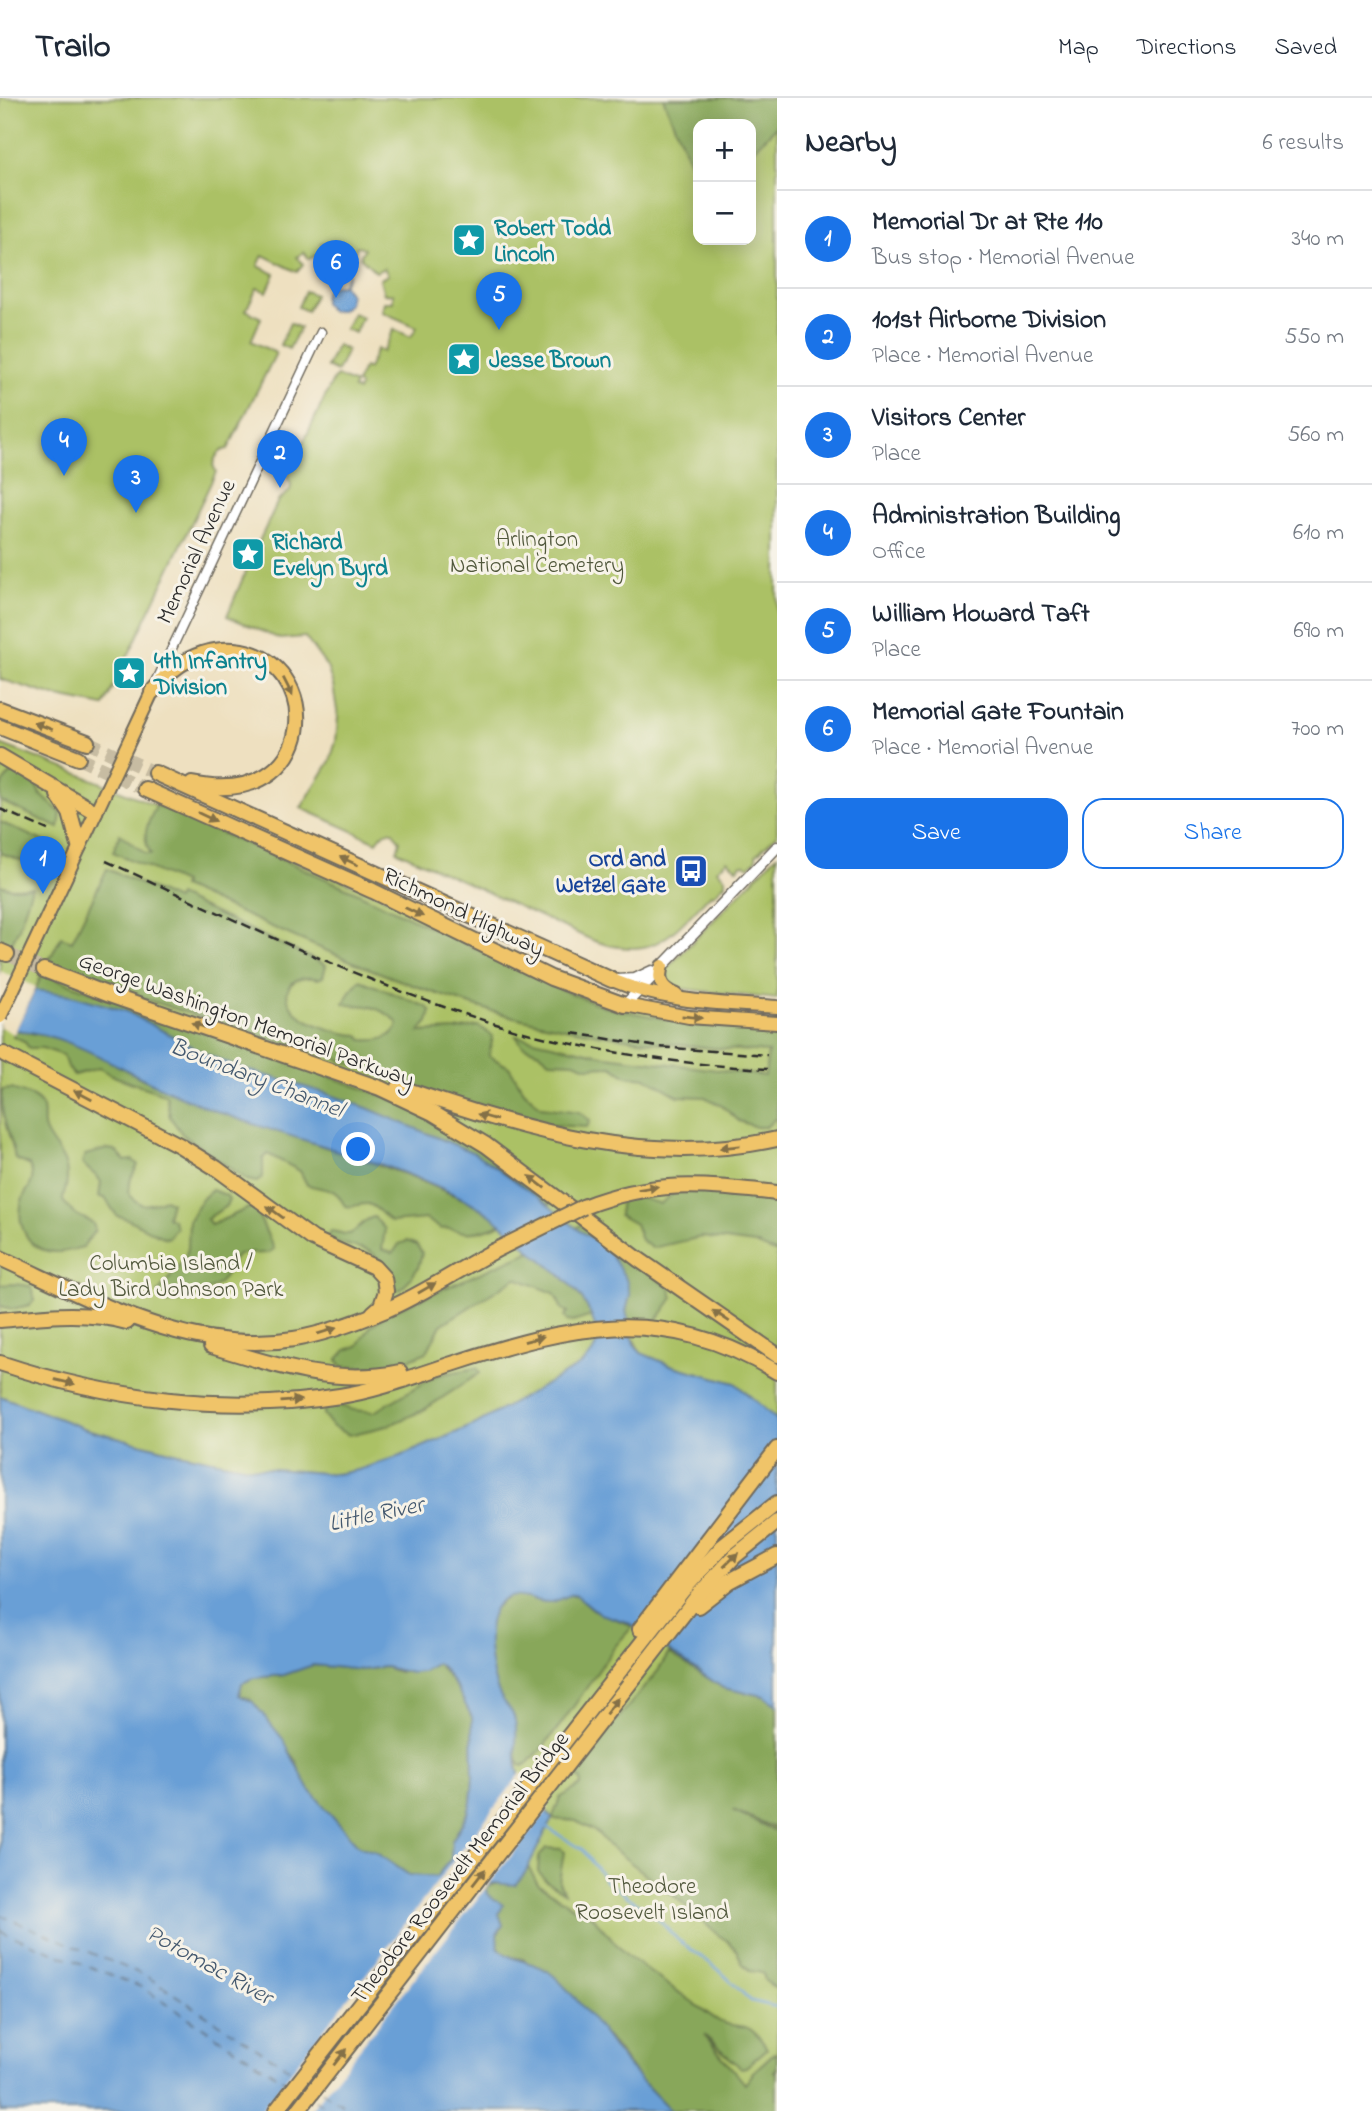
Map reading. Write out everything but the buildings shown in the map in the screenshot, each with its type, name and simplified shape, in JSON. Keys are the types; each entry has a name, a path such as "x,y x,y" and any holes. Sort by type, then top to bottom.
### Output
{"highway":[{"name":"Richmond Highway","path":"152,692 173,669 213,651 236,650 259,656 275,667 287,683 297,709 296,736 290,751 279,766 259,781 228,788 212,788 155,773 612,980"},
{"path":"0,709 87,742"},
{"path":"0,727 78,758"},
{"path":"0,758 95,812"},
{"path":"44,783 69,810 79,846"},
{"name":"Richmond Highway","path":"145,789 373,891 551,978 625,1005"},
{"name":"George Washington Memorial Parkway","path":"44,970 416,1104 469,1133 524,1171 654,1271 777,1355"},
{"path":"4,1054 179,1145 313,1238 333,1250 374,1266 384,1278 385,1296 378,1310 366,1317"},
{"path":"333,1072 373,1078 515,1125 594,1142 643,1148 685,1149 734,1146 777,1139"},
{"path":"187,1335 218,1340 271,1342 320,1333 401,1302 494,1251 583,1207 632,1191 669,1185 706,1185 777,1193"},
{"path":"0,1258 113,1308 187,1335 211,1347 308,1373 342,1377 388,1375 494,1350"},
{"path":"0,1320 93,1315 166,1328"},
{"path":"0,1363 54,1379 128,1395 254,1404 310,1400 358,1392 548,1335 591,1328 635,1326 699,1337 748,1356 777,1372"},
{"name":"Theodore Roosevelt Memorial Bridge","path":"534,1779 612,1666 777,1449"},
{"path":"745,1527 777,1494"},
{"name":"Theodore Roosevelt Memorial Bridge","path":"276,2111 688,1584 712,1556 777,1503"},
{"name":"Theodore Roosevelt Memorial Bridge","path":"298,2111 709,1582 746,1546 777,1522"},
{"name":"Theodore Roosevelt Memorial Bridge","path":"656,1650 713,1592 747,1570 777,1556"}],"main road":[{"name":"Memorial Avenue","path":"0,1017 152,692"},
{"path":"662,965 659,976 665,989 697,1002"},
{"name":"Richmond Highway","path":"612,980 660,996 697,1002 777,1007"},
{"name":"Richmond Highway","path":"625,1005 689,1017 777,1023"}],"street":[{"name":"Memorial Avenue","path":"152,692 321,332"},
{"path":"625,1005 777,847"},
{"path":"612,980 637,978 662,965"}],"green space":[{"name":"Arlington National Cemetery","path":"0,98 777,98 777,835 756,855 756,860 749,867 745,864 738,869 727,860 717,870 725,878 725,884 711,894 672,933 660,941 631,948 592,940 397,851 400,841 393,832 384,833 377,842 301,808 330,761 336,741 338,717 327,667 305,637 280,639 227,616 248,566 252,567 261,549 257,546 278,501 290,491 291,484 287,477 333,380 337,376 355,384 353,389 358,391 360,386 356,383 364,367 368,369 377,349 383,352 394,329 411,337 417,327 382,312 384,302 393,302 393,294 384,294 380,279 388,275 384,268 376,272 360,257 364,249 357,246 354,254 331,251 329,242 321,243 323,252 309,259 304,252 297,257 303,264 297,272 263,255 258,266 275,274 267,292 257,288 246,310 261,318 251,341 276,353 228,449 220,452 215,459 213,465 216,472 104,706 58,697 0,679"},
{"path":"663,98 777,98 777,126 756,147 756,119 693,119 693,169"},
{"path":"305,291 315,295 307,311 298,307"},
{"path":"353,313 362,317 355,333 345,329"},
{"path":"290,323 300,328 289,349 280,345"},
{"path":"337,345 347,350 337,372 327,367"},
{"path":"0,744 388,899 625,1005 777,1023 777,1420 735,1383 670,1365 641,1353 585,1249 0,975"},
{"path":"15,772 35,783 40,794 61,813 59,828 0,801 3,784"},
{"path":"157,805 356,892 567,992 609,1008 702,1026 777,1030 777,1117 766,1127 756,1127 739,1121 722,1106 705,1097 678,1096 647,1078 627,1076 612,1066 587,1067 574,1062 550,1061 539,1052 523,1046 516,1036 606,1056 765,1076 768,1052 670,1044 606,1035 510,1016 468,1004 303,941 182,887 183,883 113,852 120,834 146,854 151,854 146,835 148,823"},
{"path":"0,822 45,842 34,865 0,853"},
{"path":"777,855 777,999 675,988 667,983 666,969"},
{"path":"107,869 176,900 178,896 326,965 323,977 295,981 288,991 290,1004 309,1021 335,1031 359,1035 363,1040 379,1040 393,1033 398,1024 380,1010 344,1003 360,980 427,1007 431,1011 428,1022 419,1032 478,1026 493,1036 489,1056 509,1067 524,1091 541,1107 580,1112 590,1121 587,1127 529,1124 442,1097 318,1052 257,1036 46,966 61,937 72,941"},
{"path":"0,885 12,888 32,887 9,949 0,944"},
{"path":"42,974 398,1101 446,1124 554,1202 547,1205 539,1198 35,990"},
{"name":"Columbia Island / Lady Bird Johnson Park","path":"0,1024 85,1048 141,1078 204,1106 503,1223 586,1303 596,1328 597,1343 594,1354 582,1364 474,1425 401,1456 336,1474 247,1467 178,1453 86,1429 0,1396"},
{"path":"15,1030 57,1038 85,1048 141,1078 204,1106 405,1174 470,1202 503,1223 484,1230 461,1232 441,1229 426,1219 391,1222 371,1205 345,1206 333,1191 307,1185 300,1171 268,1154 263,1159 263,1176 257,1182 247,1180 183,1135 170,1117 166,1095 99,1068 74,1075 67,1067 63,1055 42,1048 29,1048 24,1041 13,1036"},
{"path":"11,1089 34,1098 43,1108 45,1130 67,1171 63,1201 73,1213 93,1223 95,1230 83,1247 62,1252 46,1251 32,1243 23,1230 21,1205 31,1182 32,1172 29,1165 15,1159 4,1119 2,1090"},
{"path":"107,1149 115,1150 125,1161 133,1160 138,1165 128,1192 136,1201 140,1204 165,1199 171,1202 167,1217 174,1220 176,1228 168,1238 117,1216 105,1198 99,1197 101,1182 82,1162 85,1155"},
{"path":"689,1187 777,1197 777,1253 755,1244 702,1237 652,1248 641,1240 635,1224 619,1215 621,1199 638,1197 660,1204 671,1195"},
{"path":"212,1190 226,1195 229,1199 226,1206 207,1219 211,1225 251,1207 257,1212 274,1249 268,1253 239,1254 220,1283 189,1299 167,1303 158,1293 185,1258 189,1220 202,1199"},
{"path":"374,1217 385,1229 382,1249 393,1253 399,1244 407,1241 417,1245 422,1253 418,1268 402,1289 396,1290 392,1286 379,1260 371,1252 338,1243 328,1237 331,1231 349,1234"},
{"path":"582,1224 670,1288 673,1298 657,1320 628,1320 626,1311 630,1295 576,1228"},
{"path":"531,1251 573,1288 592,1316 573,1322 567,1321 564,1316 568,1312 562,1309 554,1293 516,1278 441,1325 427,1352 391,1367 343,1367 337,1360 346,1350 358,1346 370,1327 389,1312"},
{"path":"0,1285 29,1286 33,1290 34,1300 30,1305 12,1309 0,1306"},
{"path":"477,1368 480,1373 422,1411 387,1426 349,1435 333,1427 323,1414 326,1407 336,1404 353,1410 374,1412 437,1375"},
{"path":"570,1594 580,1597 594,1610 632,1627 613,1649 543,1748 523,1766 517,1760 514,1717 499,1694 493,1676 488,1642 492,1613 512,1595 548,1601"},
{"name":"Theodore Roosevelt Island","path":"627,1622 777,1705 777,2111 671,2111 493,1883 551,1817 519,1774 514,1717"},
{"path":"669,1653 723,1688 764,1696 777,1705 777,1829 733,1810 777,1832 777,1989 765,1981 763,1973 750,1971 728,1941 608,1845 598,1833 576,1821 552,1819 560,1798 581,1785 581,1780 572,1773 658,1671"},
{"path":"437,1663 457,1688 472,1717 473,1777 471,1803 452,1841 451,1859 436,1877 409,1875 375,1852 358,1846 309,1789 296,1760 250,1699 239,1695 242,1683 254,1678 284,1675 313,1665 362,1670 385,1667 398,1672 422,1672"},
{"path":"546,1848 561,1849 564,1852 559,1882 564,1892 546,1881 538,1871 539,1857"},
{"path":"528,1867 538,1884 576,1909 578,1907 584,1910 641,1966 719,2021 748,2028 755,2033 767,2049 746,2067 741,2068 704,2035 745,2084 752,2073 774,2053 777,2056 777,2068 774,2071 777,2073 777,2111 671,2111 639,2078 609,2039 523,1959 508,1956 501,1951 496,1937 503,1925 485,1888 515,1879"}],"water":[{"path":"349,273 343,285 350,294 349,304 340,311 331,311 324,303 324,293 330,286 342,285"},
{"path":"35,990 71,995 126,1011 234,1066 367,1108 474,1153 539,1198 611,1255 626,1279 630,1295 626,1311 634,1344 641,1353 670,1365 735,1383 777,1420 777,1705 764,1696 723,1688 627,1622 600,1614 575,1594 550,1602 506,1598 494,1610 489,1634 496,1686 516,1724 518,1771 552,1819 525,1873 515,1885 493,1883 485,1888 489,1895 503,1905 499,1914 503,1925 497,1934 498,1947 510,1956 554,1976 571,1993 629,2067 671,2111 0,2111 0,1396 86,1429 178,1453 248,1467 336,1474 401,1456 474,1425 582,1364 593,1352 597,1340 590,1313 574,1288 497,1220 470,1202 375,1162 211,1109 63,1041 15,1030","holes":["437,1663 472,1717 471,1803 452,1841 451,1859 436,1877 409,1875 375,1852 358,1846 309,1789 283,1739 253,1702 239,1695 242,1683 254,1678 284,1675 313,1665 362,1670 385,1667 411,1673 422,1672"]}],"pier":[{"path":"0,971 36,987 14,1034 0,1027"},
{"path":"522,1772 549,1808 310,2111 261,2111"}],"waterway":[{"path":"546,1827 582,1849 606,1881 656,1917 678,1940 718,1969 751,2001 777,2007"}],"ferry route":[{"path":"0,1915 146,1976 297,2074"},
{"path":"0,1931 141,1987 290,2084"},
{"path":"322,2091 353,2111"},
{"path":"315,2100 332,2111"}],"tunnel":[{"path":"87,742 155,773"},
{"path":"78,758 145,789"},
{"path":"7,954 44,970"}],"railway":[{"path":"0,809 48,830"},
{"path":"106,861 347,970 496,1024 563,1042 630,1055 767,1069"},
{"path":"572,1033 658,1047 767,1055"}],"place":[{"name":"Robert Todd Lincoln","path":"469,240"},
{"name":"Memorial Gate Fountain","path":"336,298"},
{"name":"William Howard Taft","path":"499,330"},
{"name":"Jesse Brown","path":"464,359"},
{"name":"Administration Building","path":"64,476"},
{"name":"101st Airborne Division","path":"280,488"},
{"name":"Visitors Center","path":"136,513"},
{"name":"Richard Evelyn Byrd","path":"248,554"},
{"name":"4th Infantry Division","path":"129,673"},
{"name":"Ord and Wetzel Gate","path":"691,871"},
{"name":"Memorial Dr at Rte 110","path":"43,894"}],"water label":[{"name":"Boundary Channel","path":"257,1077"},
{"name":"Little River","path":"376,1513"},
{"name":"Potomac River","path":"210,1964"}]}
